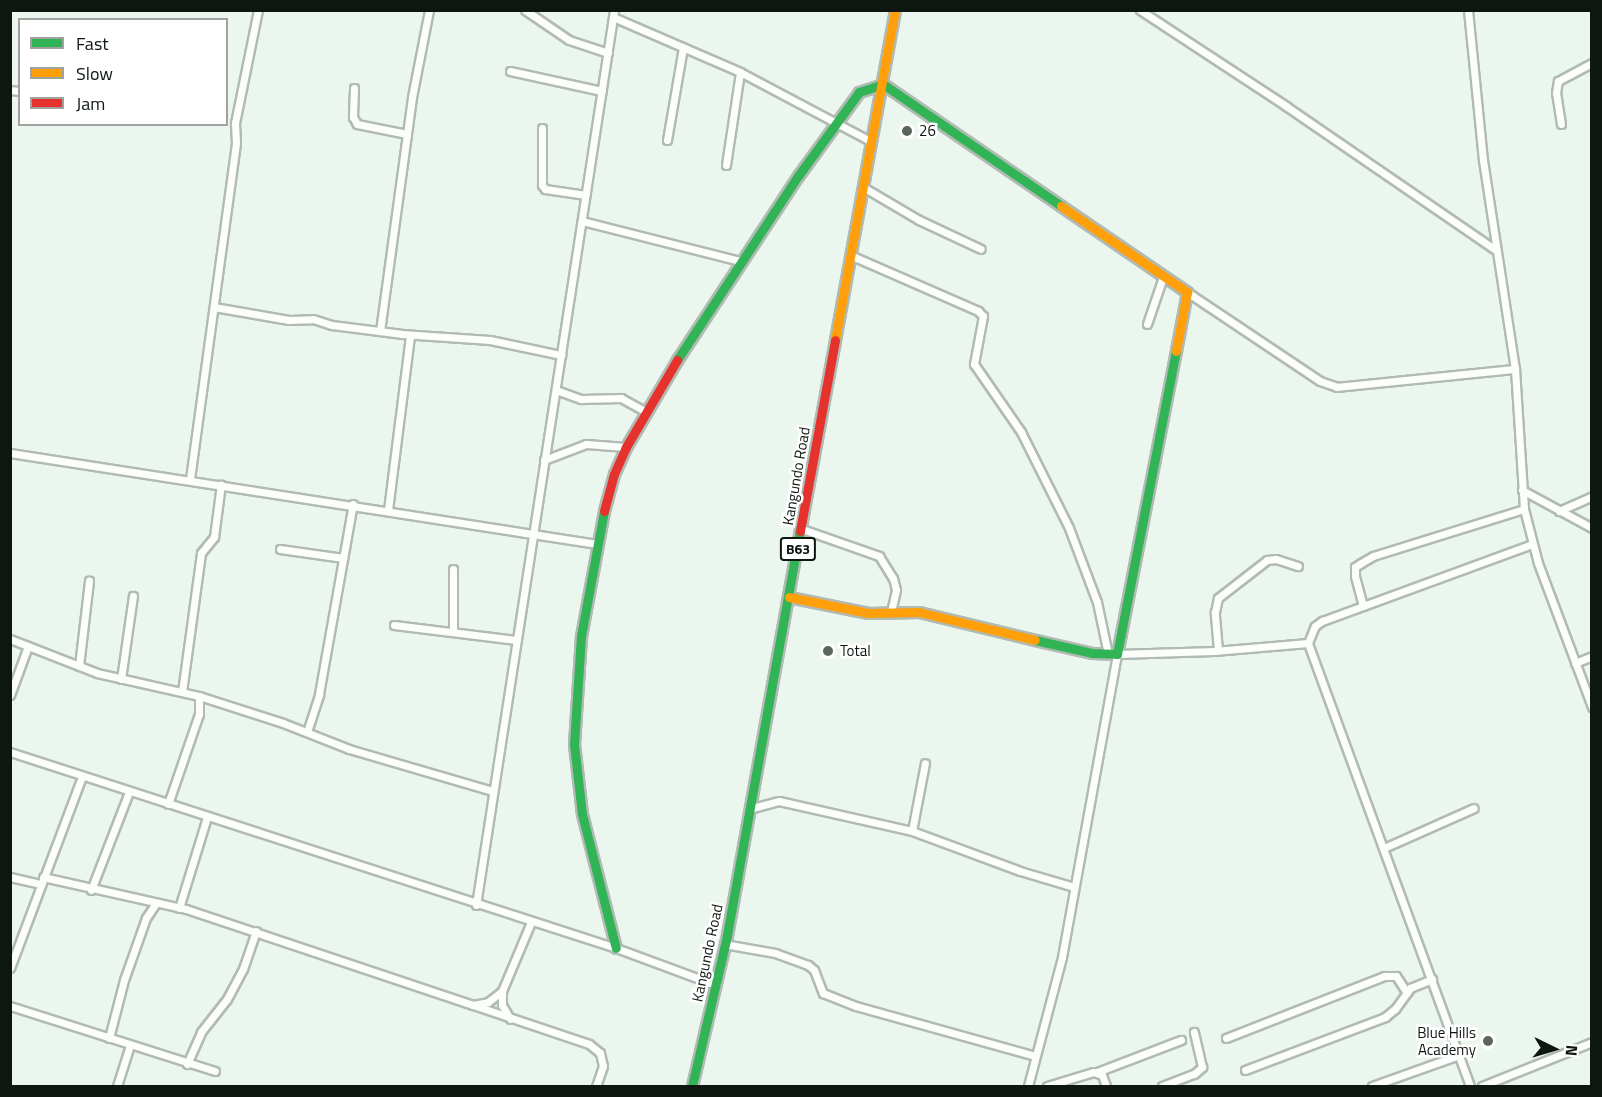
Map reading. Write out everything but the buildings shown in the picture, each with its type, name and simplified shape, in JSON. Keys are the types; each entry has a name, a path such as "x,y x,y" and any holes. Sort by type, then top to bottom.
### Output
{"main road":[{"name":"Kangundo Road","path":"692,1086 724,944 896,10"},
{"path":"616,948 582,814 574,744 581,636 605,504 626,447 740,261 859,92 883,84 1024,178 1186,292 1112,654 1092,653 919,612 868,613 789,597"}],"street":[{"path":"190,479 236,143 235,123 258,10"},
{"path":"380,331 407,134 429,10"},
{"path":"525,10 569,40 608,53"},
{"path":"1140,10 1286,106 1494,249"},
{"path":"1468,10 1494,249 1515,369 1524,508 1532,544 1592,707"},
{"path":"476,905 614,14 740,72 872,142"},
{"path":"667,140 683,47"},
{"path":"1562,124 1556,93 1558,81 1592,63"},
{"path":"510,71 602,91"},
{"path":"726,165 740,72"},
{"path":"354,88 353,117 357,124 407,134"},
{"path":"228,123 235,123"},
{"path":"542,128 542,185 545,189 586,195"},
{"path":"864,187 919,220 981,249"},
{"path":"582,221 740,261"},
{"path":"850,255 978,311 983,316 974,364 1021,432 1069,528 1097,602 1112,654 1062,957 1028,1086"},
{"path":"1147,324 1163,277"},
{"path":"1186,292 1328,385 1345,387 1515,369"},
{"path":"214,308 289,320 313,319 332,325 410,335 490,340 561,355"},
{"path":"388,510 410,335"},
{"path":"556,390 581,399 621,398 646,412"},
{"path":"544,460 586,444 626,447"},
{"path":"10,453 353,504 597,544"},
{"path":"182,692 201,552 214,537 221,484"},
{"path":"1522,490 1592,528"},
{"path":"1558,511 1592,496"},
{"path":"308,732 319,694 353,504"},
{"path":"1363,606 1355,576 1355,567 1360,563 1373,556 1524,508"},
{"path":"802,529 879,555 893,578 896,590 891,612"},
{"path":"1470,1086 1308,643 1316,626 1322,621 1532,544"},
{"path":"280,549 343,558"},
{"path":"1218,651 1215,612 1218,598 1267,560 1276,559 1298,566"},
{"path":"453,569 453,632"},
{"path":"80,666 89,581"},
{"path":"121,679 133,596"},
{"path":"394,625 516,640"},
{"path":"10,639 121,679 199,696 308,732 349,749 493,791"},
{"path":"1112,654 1218,651 1308,643"},
{"path":"10,695 28,646"},
{"path":"1575,663 1592,656"},
{"path":"168,804 199,714 199,696"},
{"path":"10,752 476,905 616,948 716,986"},
{"path":"912,831 925,763"},
{"path":"10,968 82,776"},
{"path":"91,890 129,792"},
{"path":"749,809 764,803 779,801 912,831 1020,871 1074,887"},
{"path":"1384,848 1474,808"},
{"path":"179,908 207,817"},
{"path":"10,877 42,880 179,908 256,931 589,1044 600,1053 603,1066 596,1086"},
{"path":"109,1038 128,968 146,918 156,903"},
{"path":"510,1019 502,1005 502,991 531,922"},
{"path":"187,1064 201,1032 227,999 243,969 256,931"},
{"path":"724,944 775,953 808,965 814,970 824,993 847,1003 1035,1056"},
{"path":"1226,1038 1384,976 1396,976 1407,993"},
{"path":"1245,1070 1385,1017 1414,984 1432,979"},
{"path":"473,1005 488,1002 502,991"},
{"path":"10,1006 215,1071"},
{"path":"1162,1086 1194,1074 1202,1067 1194,1032"},
{"path":"1047,1086 1097,1072 1181,1040"},
{"path":"1482,1086 1592,1042"},
{"path":"117,1086 130,1045"},
{"path":"1372,1086 1392,1083 1459,1055"},
{"path":"1097,1072 1102,1075 1106,1086"}],"traffic: fast":[{"path":"677,360 798,176 859,92 883,84 1061,206"},
{"path":"1035,640 1092,653 1117,654 1176,351"},
{"path":"604,511 581,636 574,744 582,814 616,948"},
{"path":"692,1086 727,935 800,531"}],"traffic: slow":[{"path":"835,340 895,10"},
{"path":"1061,206 1187,292 1176,351"},
{"path":"789,597 868,613 919,612 1035,640"}],"traffic: jam":[{"path":"800,531 835,340"},
{"path":"604,511 614,474 626,447 677,360"}],"place":[{"name":"26","path":"907,131"},
{"name":"Total","path":"828,651"},
{"name":"Blue Hills Academy","path":"1488,1041"}]}
